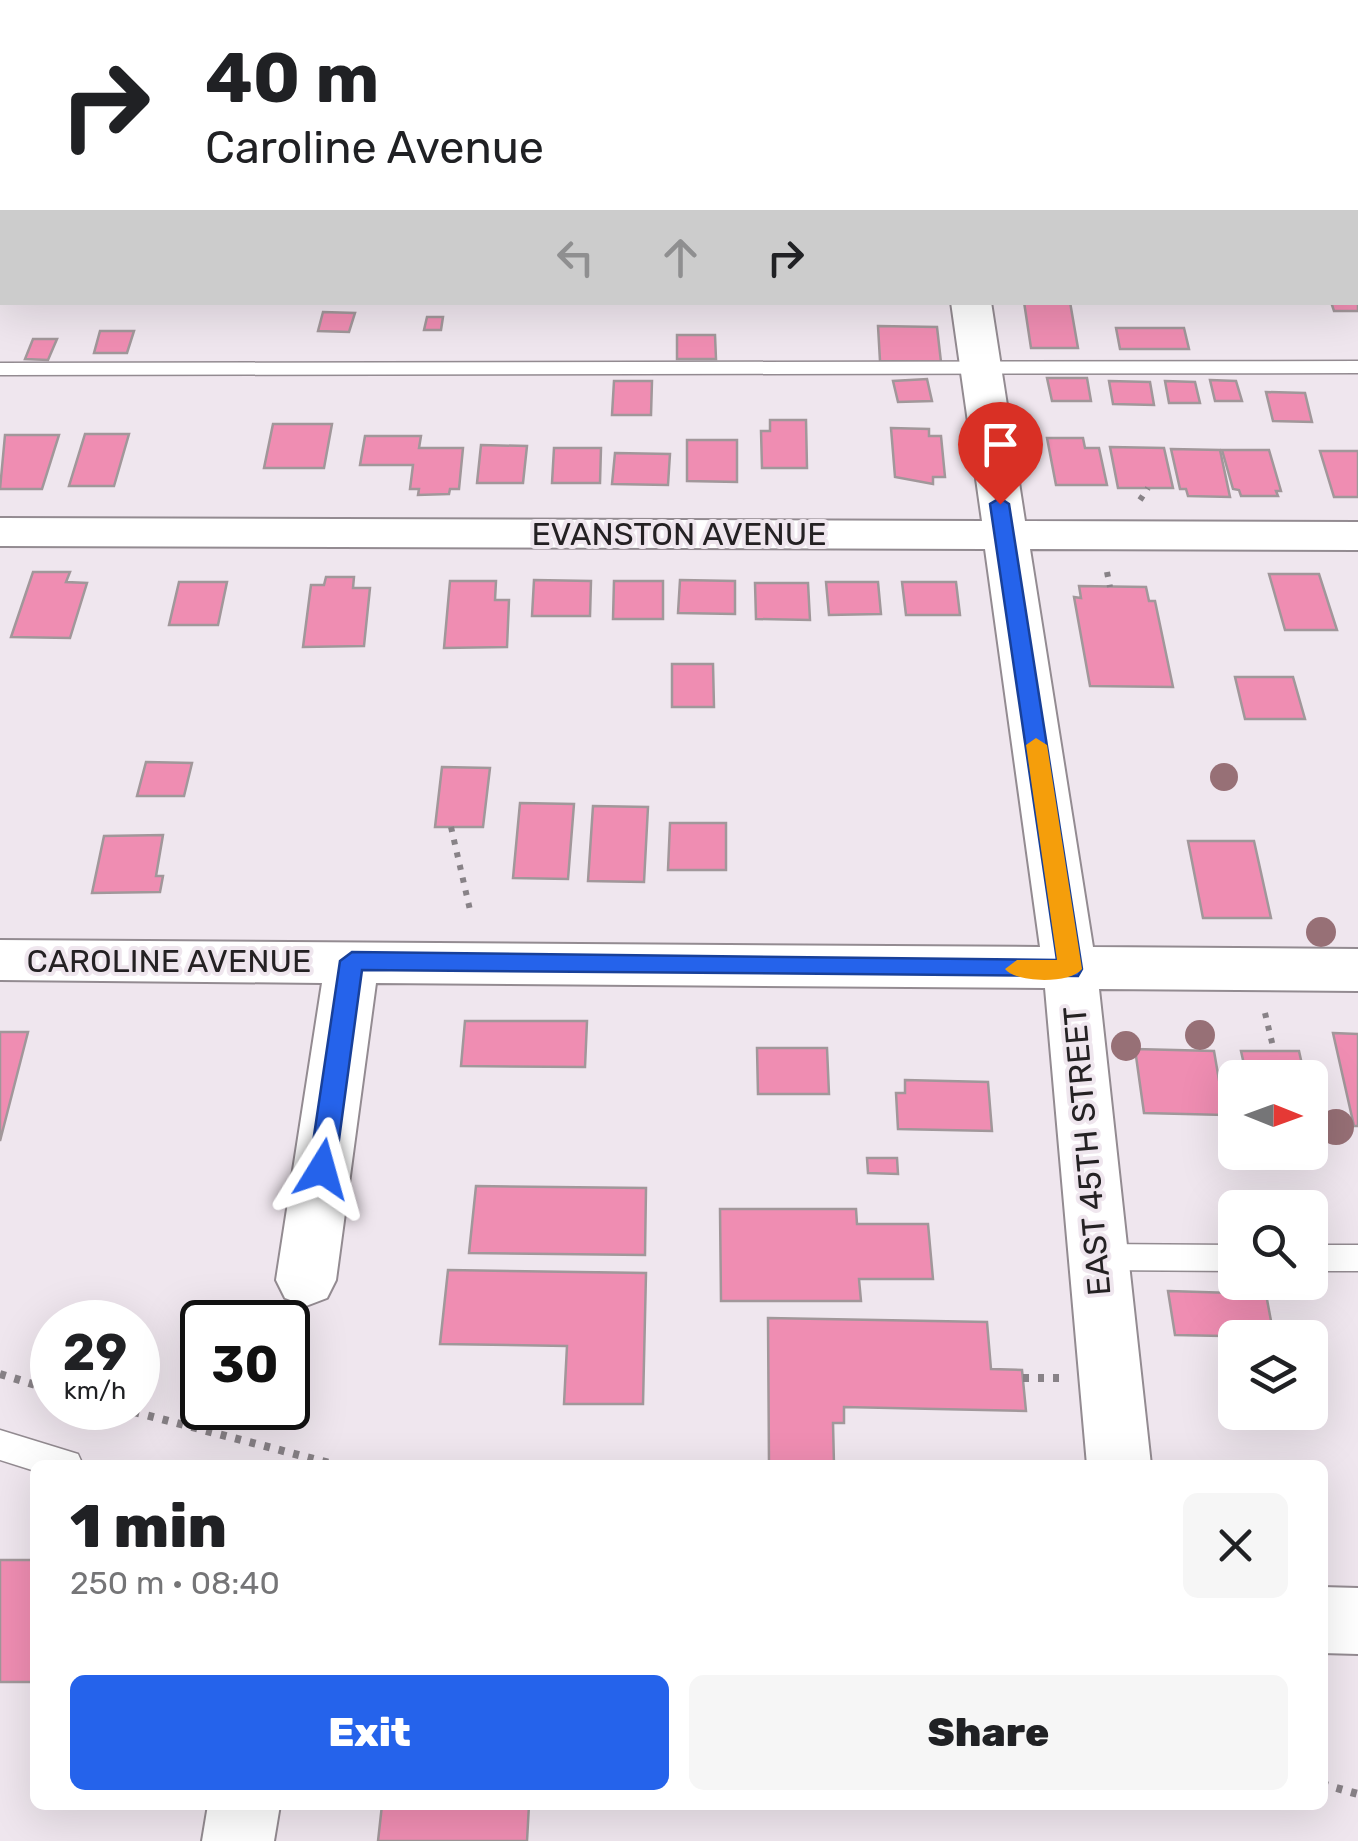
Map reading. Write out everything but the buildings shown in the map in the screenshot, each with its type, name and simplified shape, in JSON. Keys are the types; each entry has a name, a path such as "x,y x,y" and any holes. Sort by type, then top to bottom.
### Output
{"street":[{"name":"EAST 45TH STREET","path":"972,305 1070,969 1117,1460"},
{"name":"EVANSTON AVENUE","path":"0,532 1358,536"},
{"name":"CAROLINE AVENUE","path":"0,960 1358,970"},
{"path":"306,1280 352,961"},
{"path":"1328,1620 1358,1621"},
{"path":"238,1841 243,1810"}],"lane":[{"path":"0,369 1358,367"},
{"path":"1097,1257 1218,1258"},
{"path":"1328,1258 1358,1258"},
{"path":"0,1445 50,1460"}],"path":[{"path":"451,827 470,910"},
{"path":"1264,1006 1274,1051"},
{"path":"0,1374 30,1383"},
{"path":"1023,1378 1076,1378"},
{"path":"160,1419 309,1460"},
{"path":"1328,1786 1358,1794"}],"slow traffic":[{"path":"1017,969 1070,969 1036,745"}],"route":[{"path":"322,1169 352,961 1070,969 1000,504"}]}
